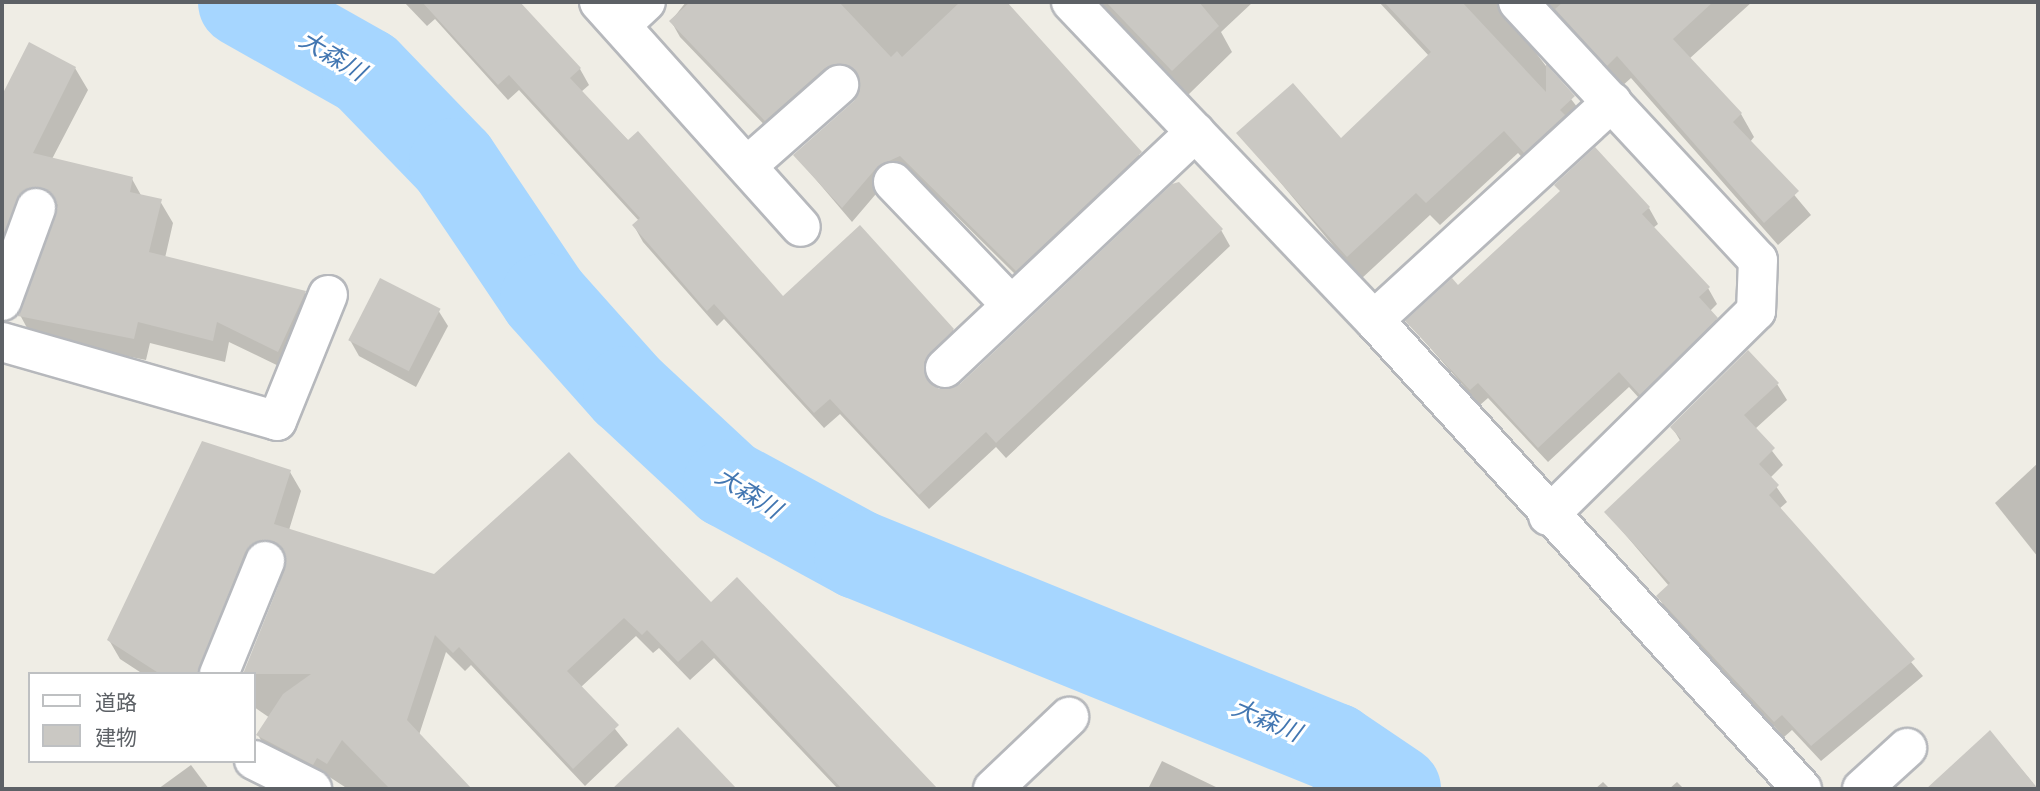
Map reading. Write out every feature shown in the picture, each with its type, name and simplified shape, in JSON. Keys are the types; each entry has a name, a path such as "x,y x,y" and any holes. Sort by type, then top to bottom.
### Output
{"street":[{"path":"1071,2 1374,320 1548,516 1802,789"},
{"path":"1518,2 1758,260 1756,311 1548,516"},
{"path":"622,10 747,166 801,227"},
{"path":"747,166 839,85"},
{"path":"1374,320 1612,102"},
{"path":"945,368 1195,132"},
{"path":"893,182 1011,305"},
{"path":"2,301 36,208"},
{"path":"2,342 277,421 328,295"},
{"path":"220,672 265,561"},
{"path":"993,789 1069,717"},
{"path":"1862,789 1907,748"},
{"path":"256,761 312,789"}],"building":[{"path":"422,2 520,2 581,68 570,78 628,140 638,131 783,296 860,225 954,329 924,362 929,382 939,389 960,384 1172,184 1179,182 1223,229 996,443 986,432 919,495 830,399 814,413 714,304 707,311 632,225 640,218 509,75 498,85"},
{"path":"690,2 839,2 891,57 897,51 902,57 960,2 1007,2 1142,152 1016,271 900,156 878,166 842,208 793,155 854,101 860,91 856,71 845,64 825,68 765,121 669,21"},
{"path":"1106,2 1199,2 1219,26 1172,71"},
{"path":"1384,2 1462,2 1546,92 1546,64 1575,96 1560,110 1565,115 1524,153 1504,131 1426,203 1416,193 1347,257 1236,133 1293,83 1341,138 1431,52"},
{"path":"1563,2 1713,2 1673,39 1742,113 1733,122 1799,191 1764,223 1617,56 1607,66 1555,9"},
{"path":"29,42 76,67 33,153 133,177 130,192 162,199 149,252 306,291 278,352 217,322 213,341 138,322 134,339 18,316 58,205 44,188 23,191 2,238 2,95"},
{"path":"1595,147 1650,207 1642,214 1710,287 1699,297 1718,318 1640,395 1619,372 1538,448 1478,383 1470,390 1405,321 1452,278 1458,285 1560,191 1554,185"},
{"path":"380,278 441,309 409,371 348,340"},
{"path":"1748,350 1779,383 1744,415 1775,448 1759,464 1779,485 1769,495 1915,659 1811,746 1782,715 1774,722 1656,596 1670,583 1604,512 1681,439 1670,427"},
{"path":"202,441 291,470 274,524 434,574 569,452 711,602 737,577 938,789 842,789 702,640 678,662 647,630 642,635 624,618 567,671 619,725 573,769 459,647 453,653 435,635 407,720 472,789 390,789 342,740 327,764 317,758 313,765 256,735 283,694 311,674 244,672 285,569 283,548 274,541 261,540 245,552 199,672 157,672 107,640"},
{"path":"678,727 737,789 612,789"},
{"path":"1990,730 2038,789 1926,789 1988,732"}],"waterway":[{"name":"大森川","path":"242,2 366,72 453,162 544,297 627,390 727,483 858,554 1334,747 1396,789"}]}
